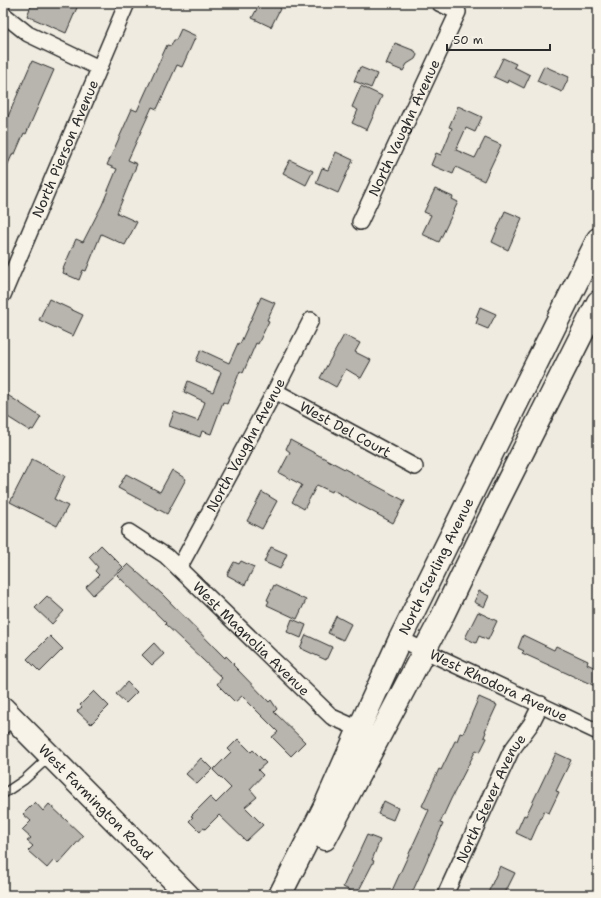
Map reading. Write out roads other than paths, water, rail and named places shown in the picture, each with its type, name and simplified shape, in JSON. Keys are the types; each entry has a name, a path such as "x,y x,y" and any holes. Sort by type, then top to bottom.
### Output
{"main road":[{"name":"North Sterling Avenue","path":"296,895 368,733 400,639 598,239"},
{"name":"North Sterling Avenue","path":"280,895 325,806 368,733 424,650 598,302"},
{"name":"West Farmington Road","path":"7,720 50,756 188,895"},
{"path":"269,895 276,888 289,869 325,806"},
{"path":"161,868 171,877 198,895"}],"street":[{"name":"North Pierson Avenue","path":"3,295 127,3"},
{"name":"North Vaughn Avenue","path":"360,222 458,12 439,3"},
{"path":"3,14 28,34 99,68"},
{"name":"North Vaughn Avenue","path":"179,568 275,391 311,320"},
{"name":"West Del Court","path":"275,391 415,467"},
{"name":"West Magnolia Avenue","path":"129,532 158,550 179,568 332,717 368,733"},
{"name":"West Rhodora Avenue","path":"400,639 598,732"},
{"name":"North Stever Avenue","path":"444,895 511,750 531,724 541,704"}],"lane":[{"path":"3,794 24,780 50,756"}]}
